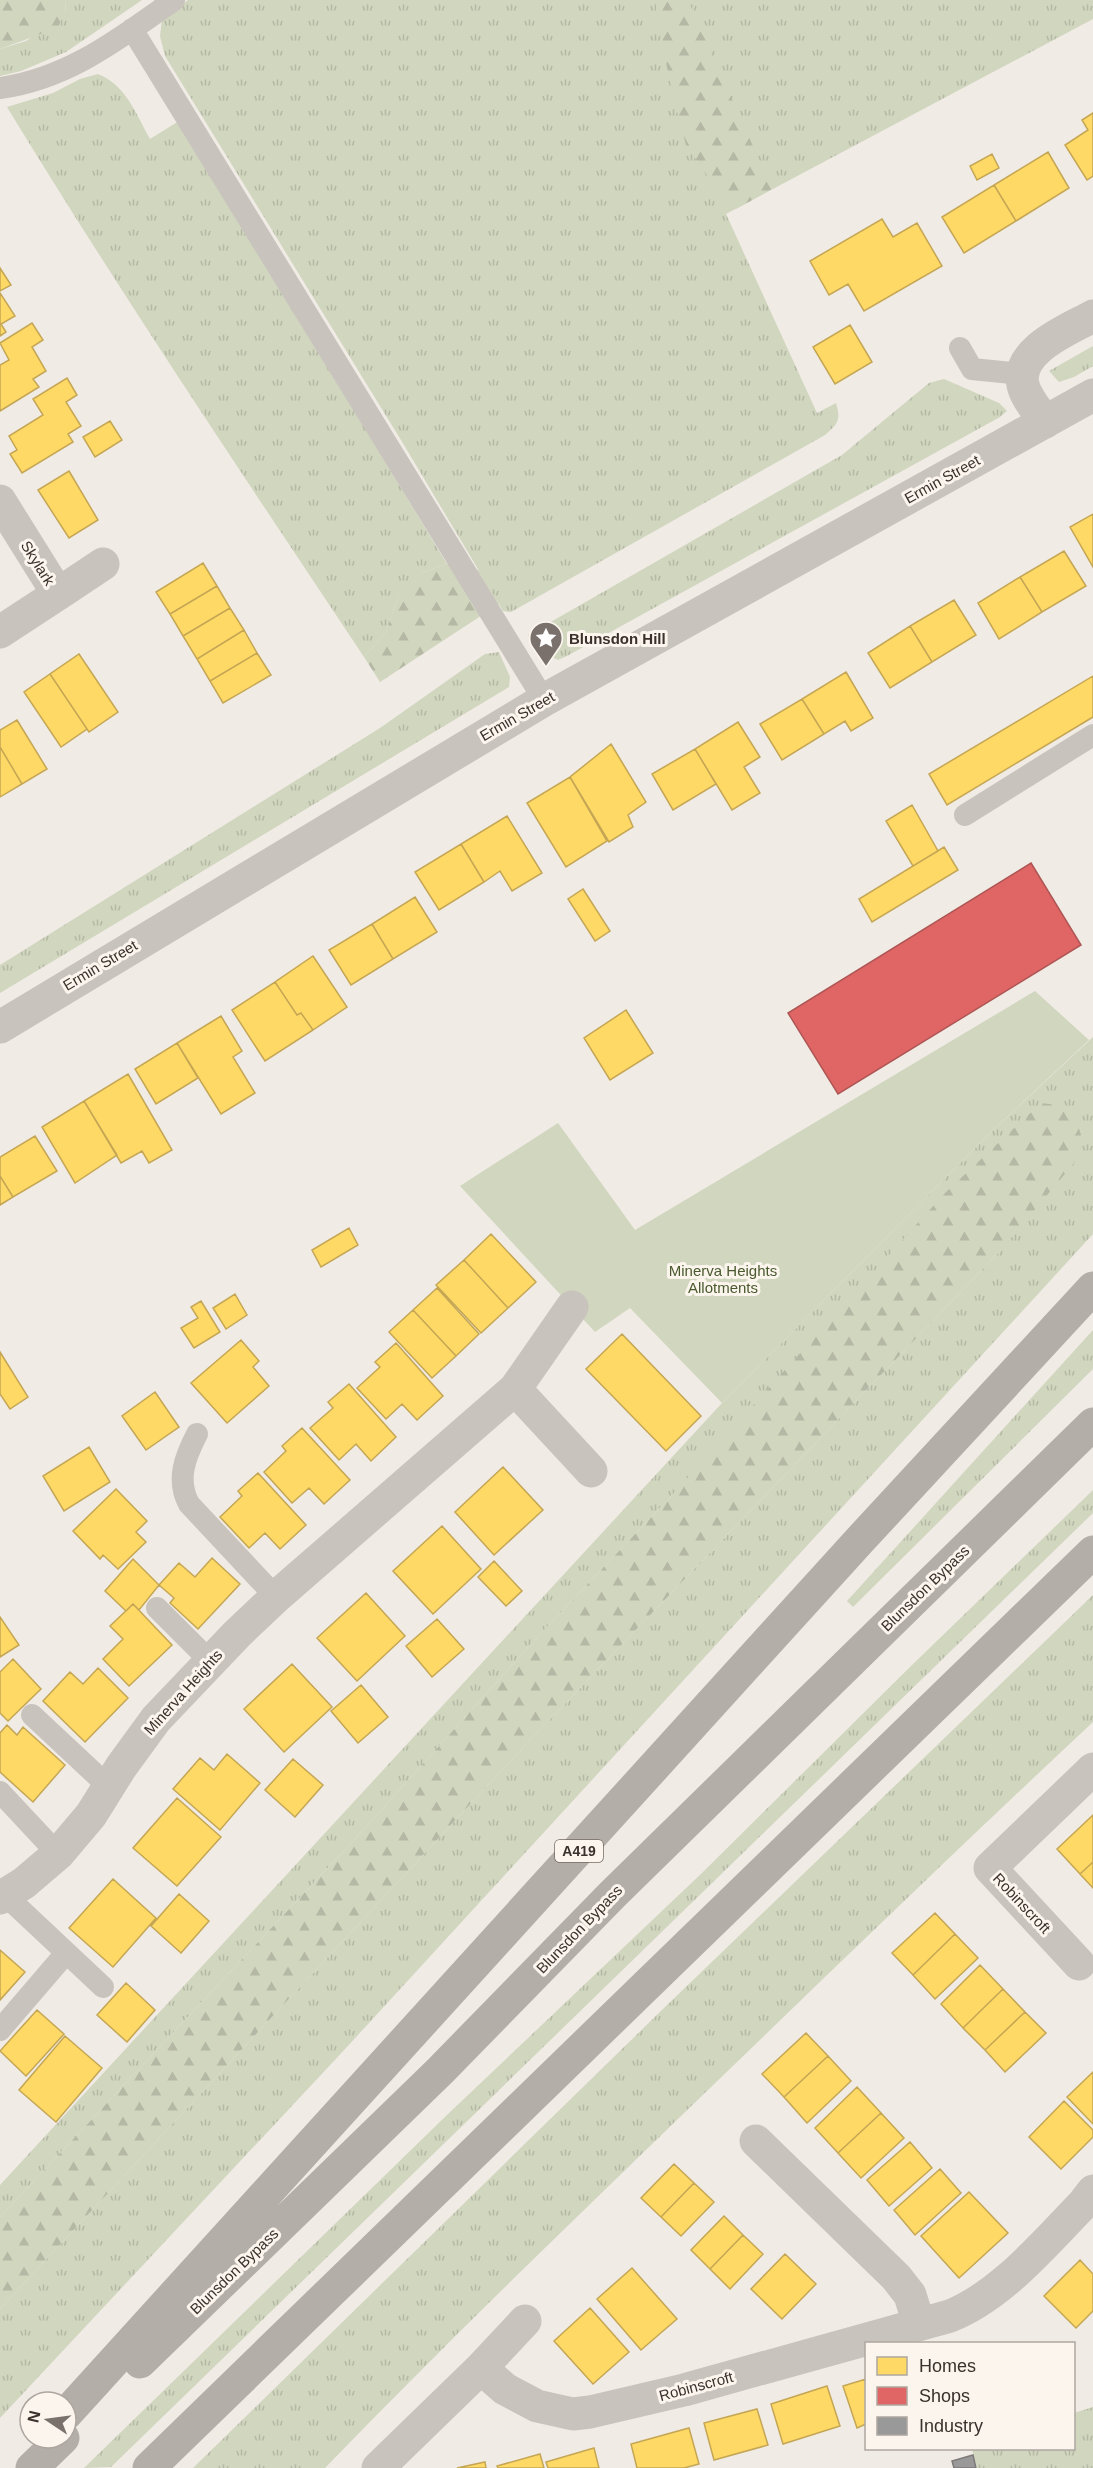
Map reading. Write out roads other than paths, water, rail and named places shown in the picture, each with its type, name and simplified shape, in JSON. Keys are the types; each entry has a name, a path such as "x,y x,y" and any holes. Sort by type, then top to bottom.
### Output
{"highway":[{"name":"A419","path":"78,2401 859,1540 1093,1288"},
{"name":"Blunsdon Bypass","path":"78,2423 440,2071 613,1894 1093,1424"},
{"path":"149,2468 1093,1552"},
{"path":"16,2468 33,2450"},
{"path":"32,2468 51,2450"}],"street":[{"path":"1045,422 1026,392 1022,374 1029,358 1040,347 1093,316"},
{"name":"Ermin Street","path":"0,1027 544,700 1093,395"},
{"name":"Skylark","path":"0,501 58,594"},
{"name":"Skylark","path":"0,632 103,564"},
{"name":"Minerva Heights","path":"2,1896 24,1883 58,1854 91,1815 156,1719 276,1597 514,1389 572,1307"},
{"path":"514,1389 591,1471"},
{"name":"Robinscroft","path":"1079,1964 990,1868 1093,1769"},
{"path":"756,2141 896,2277 910,2295 919,2324"},
{"name":"Robinscroft","path":"481,2368 506,2389 537,2406 573,2414 684,2390 919,2324 964,2310 992,2294 1083,2204 1093,2191"},
{"path":"378,2468 481,2368 525,2321"}],"lane":[{"path":"0,88 59,73 84,61 174,0"},
{"path":"132,29 544,700"},
{"path":"960,348 972,369 1022,374"},
{"path":"965,815 1093,735"},
{"path":"197,1434 184,1464 181,1481 184,1494 189,1504 276,1597"},
{"path":"157,1608 211,1662"},
{"path":"32,1715 109,1786"},
{"path":"0,1792 58,1854"},
{"path":"2,1896 103,1987"},
{"path":"0,2030 66,1953"}],"place":[{"name":"Blunsdon Hill","path":"546,667"}],"park label":[{"name":"Minerva Heights Allotments","path":"723,1278"}]}
